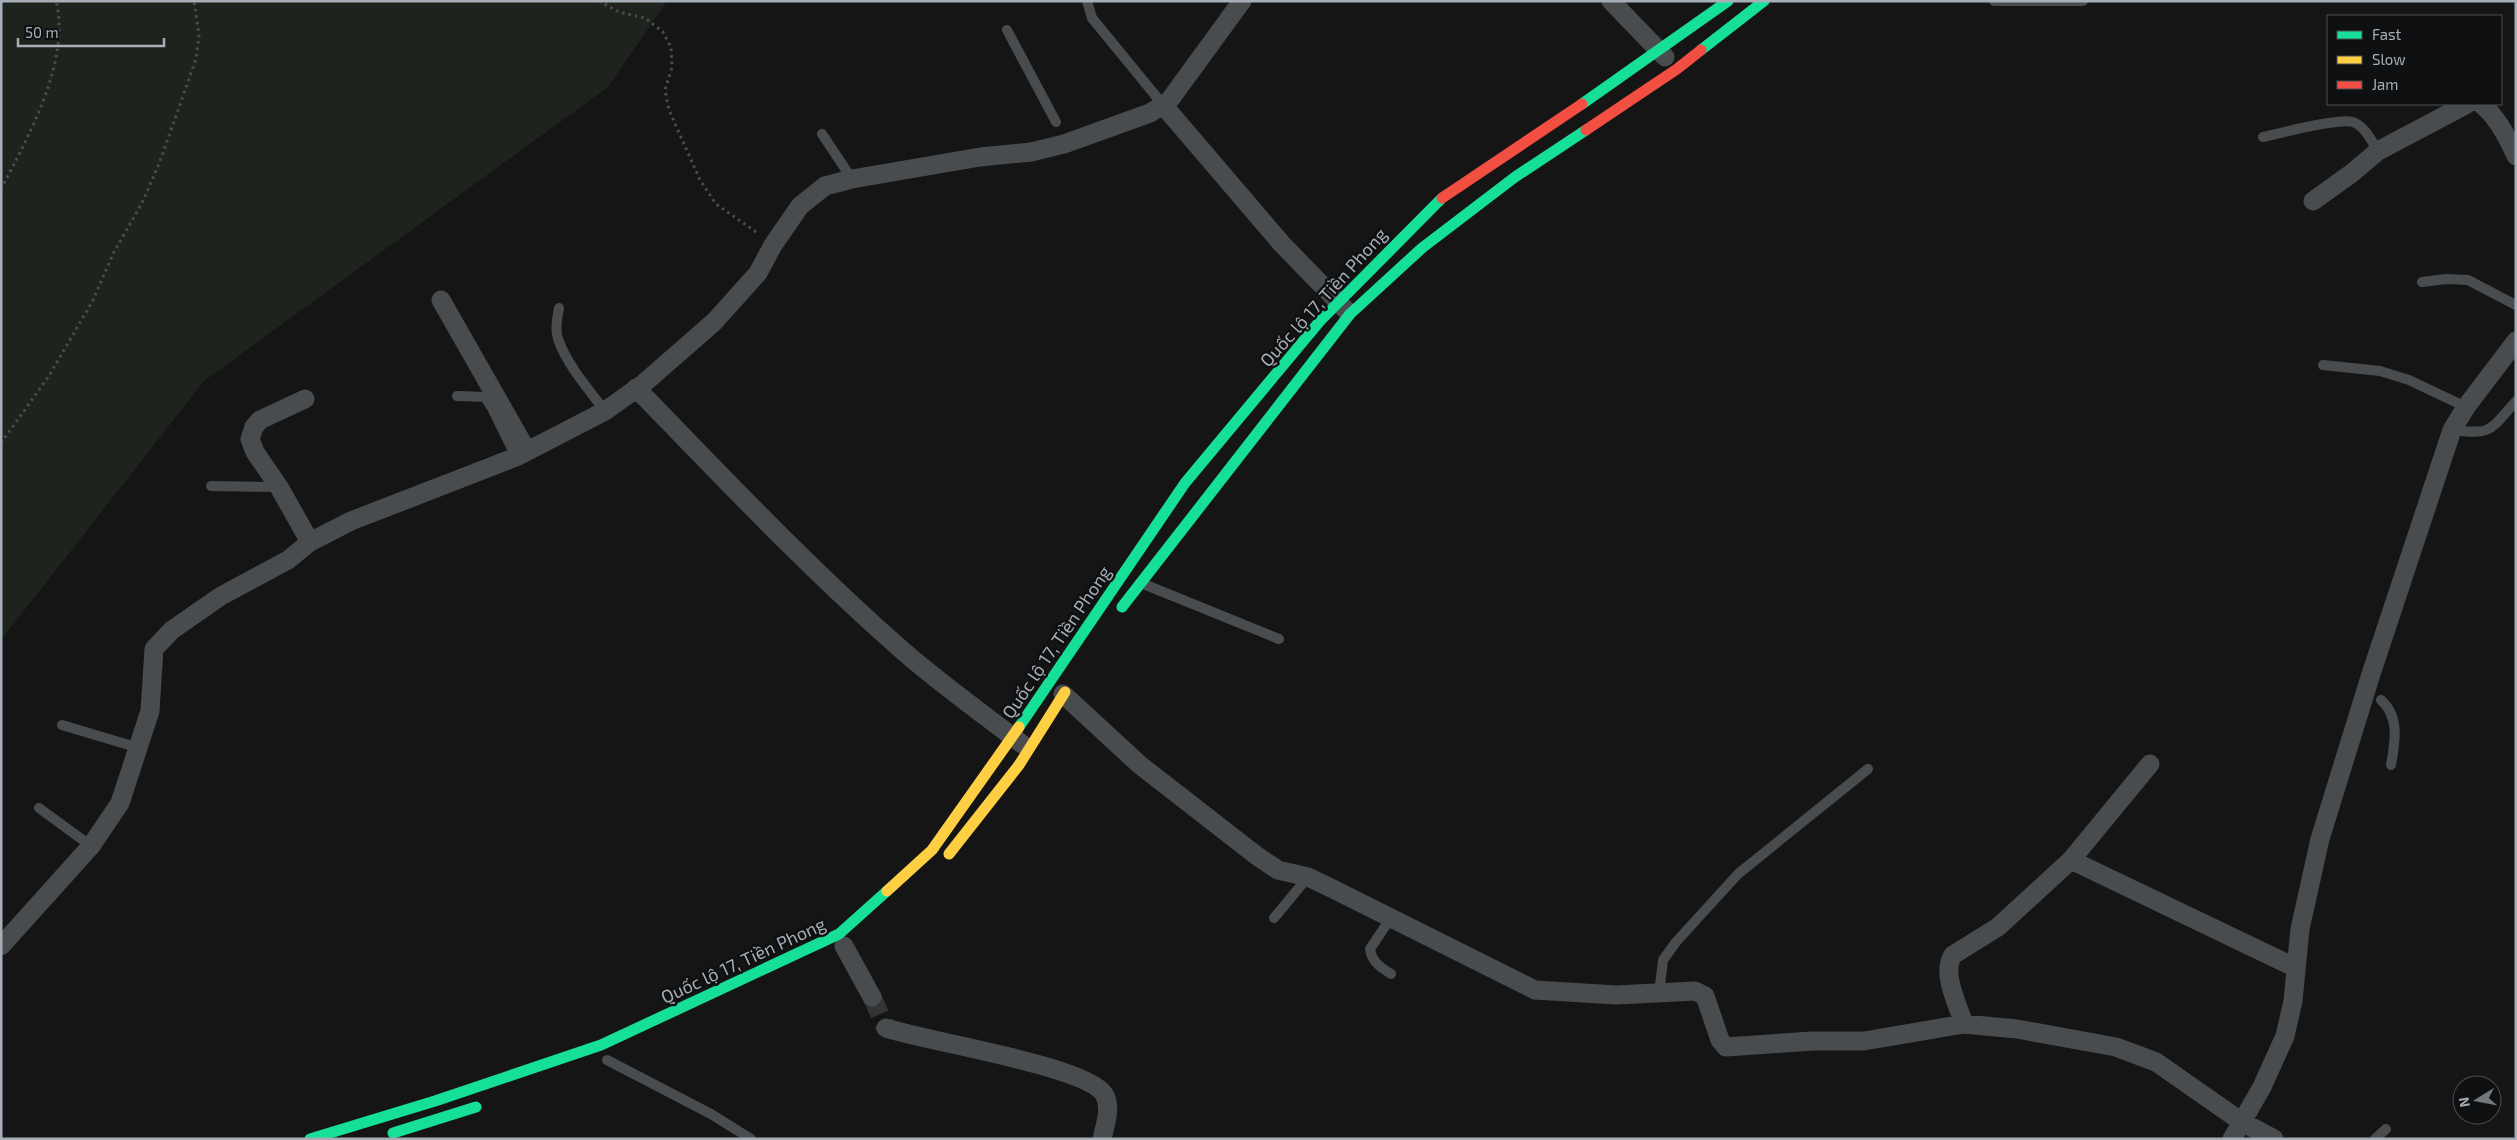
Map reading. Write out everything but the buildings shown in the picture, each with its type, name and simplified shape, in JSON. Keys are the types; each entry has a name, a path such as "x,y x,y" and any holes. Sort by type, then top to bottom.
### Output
{"highway":[{"name":"Quốc lộ 17, Tiền Phong","path":"1113,620 1344,308 1436,202 1659,51 1728,1"},
{"name":"Quốc lộ 17, Tiền Phong","path":"310,1139 435,1101 601,1045 839,934 932,850 1013,737 1185,483 1320,321 1344,308 1515,176 1677,69 1764,1"},
{"name":"Quốc lộ 17, Tiền Phong","path":"943,860 973,826 1029,749 1068,687"},
{"path":"602,1061 624,1052"},
{"path":"379,1136 435,1121 490,1102"}],"street":[{"path":"1,946 91,846 120,803 150,711 154,648 172,630 205,608 288,560 310,542 351,521 521,454 605,411 636,388 714,322 758,273 773,245 800,206 825,186 980,157 1031,152 1063,139 1150,114 1164,106 1242,1"},
{"path":"1611,1 1677,69"},
{"path":"2313,200 2352,173 2378,151 2465,105"},
{"path":"2482,105 2489,111 2516,156"},
{"path":"1164,106 1281,243 1344,308"},
{"path":"441,300 521,454"},
{"path":"2232,1139 2262,1087 2285,1036 2293,1001 2300,929 2320,839 2374,697 2452,430 2466,407 2516,342"},
{"path":"636,388 805,560 863,615 904,652 1029,749"},
{"path":"305,400 260,420 254,427 250,439 255,452 279,487 310,542"},
{"path":"1068,687 1140,765 1257,856 1278,870 1308,877 1535,990 1616,996 1695,991 1705,996 1720,1040 1726,1047 1812,1041 1864,1041 1964,1024 2017,1029 2116,1047 2156,1062 2242,1122 2274,1139"},
{"path":"1964,1024 1949,973 1948,963 1953,955 1998,928 2072,860 2150,764"},
{"path":"2072,860 2296,968"},
{"path":"844,946 872,997"},
{"path":"886,1028 1056,1070 1095,1084 1104,1095 1107,1105 1107,1120 1102,1139"},
{"path":"408,1139 435,1121"}],"lane":[{"path":"1087,1 1092,18 1164,106"},
{"path":"1994,1 2083,1"},
{"path":"1007,30 1056,122"},
{"path":"2263,137 2334,123 2352,122 2363,128 2378,151"},
{"path":"822,134 852,180"},
{"path":"2422,282 2446,279 2468,280 2516,305"},
{"path":"559,308 556,328 558,340 579,376 605,411"},
{"path":"2323,365 2380,371 2409,380 2466,407"},
{"path":"458,396 485,397 521,454"},
{"path":"2452,430 2486,432 2516,401"},
{"path":"210,486 279,487"},
{"path":"1140,582 1279,639"},
{"path":"2374,697 2390,708 2394,722 2394,748 2391,766"},
{"path":"62,725 139,748"},
{"path":"1659,993 1663,960 1676,942 1738,874 1868,769"},
{"path":"39,808 91,846"},
{"path":"1274,918 1308,877"},
{"path":"1390,919 1370,949 1371,957 1378,965 1391,974"},
{"path":"602,1061 711,1114 751,1139"},
{"path":"2375,1139 2386,1129"}],"path":[{"path":"1,189 21,151 54,72 59,14 56,1"},
{"path":"1,443 49,376 92,302 114,252 142,203 159,164 196,59 199,35 194,1"},
{"path":"599,1 619,12 646,18 663,32 671,47 672,67 665,90 669,110 700,180 716,204 773,245"}],"shaded area":[{"path":"1,1 667,1 608,87 204,381 1,640"}],"tunnel":[{"path":"872,997 886,1028"}],"traffic: fast":[{"path":"1582,104 1728,1"},
{"path":"1701,50 1764,1"},
{"path":"1122,607 1350,314 1422,248 1515,177 1586,130"},
{"path":"1019,727 1185,483 1320,321 1442,198"},
{"path":"310,1139 435,1101 601,1045 839,934 887,891"},
{"path":"393,1133 476,1107"}],"traffic: slow":[{"path":"949,854 1019,765 1065,692"},
{"path":"887,891 932,850 1019,727"}],"traffic: jam":[{"path":"1586,130 1677,69 1701,50"},
{"path":"1442,198 1582,104"}]}
